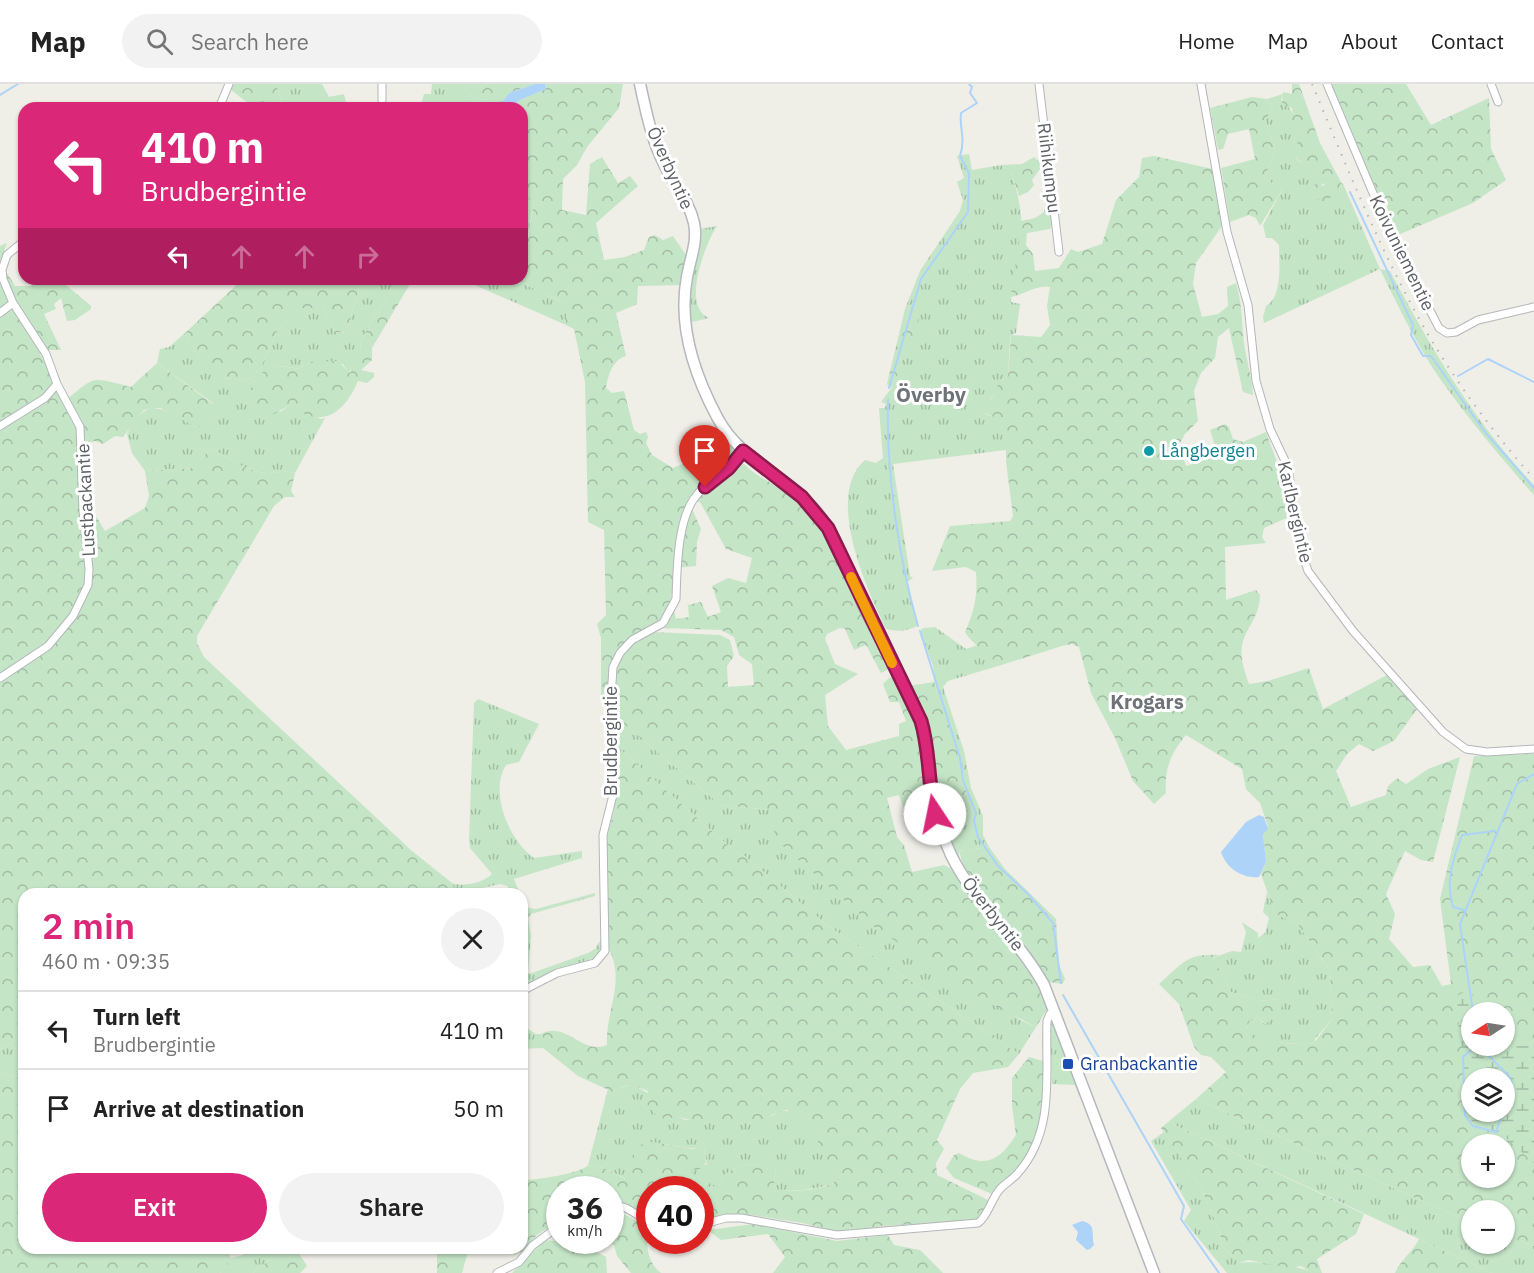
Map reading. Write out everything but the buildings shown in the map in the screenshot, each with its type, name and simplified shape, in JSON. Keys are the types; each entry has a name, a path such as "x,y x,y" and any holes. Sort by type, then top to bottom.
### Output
{"street":[{"path":"222,102 229,84"},
{"path":"382,84 382,100"},
{"name":"Överbyntie","path":"640,84 658,149 685,199 694,222 695,237 684,310 691,352 716,415 743,451 809,503 834,539 921,721 927,742 933,804 951,854 973,893 1039,976 1055,1012 1154,1273"},
{"name":"Riihikumpu","path":"1039,84 1059,252"},
{"name":"Karlbergintie","path":"1201,84 1227,232 1248,305 1256,381 1270,429 1288,467 1299,544 1308,571 1346,622 1443,732 1466,748 1487,752 1534,749"},
{"name":"Koivuniementie","path":"1327,84 1389,231 1439,328 1447,333 1456,332 1478,320 1534,307"},
{"path":"1491,84 1498,102"},
{"name":"Lustbackantie","path":"0,678 48,646 73,616 88,585 89,550 83,511 82,438 75,416 57,384 46,354 13,303 3,279 4,256 18,246"},
{"path":"0,313 13,303"},
{"path":"0,426 45,398 57,384"},
{"name":"Brudbergintie","path":"528,989 557,973 595,963 605,951 603,835 613,795 610,715 613,668 620,654 632,640 663,623 671,610 676,599 685,516 696,496 729,468 743,451"},
{"path":"714,1221 741,1218 837,1235 978,1223 983,1219 1000,1189 1019,1173 1033,1152 1042,1130 1047,1097 1047,1021 1050,1014 1055,1012"},
{"path":"528,1251 546,1236"},
{"path":"497,1273 519,1262 526,1254"}],"green space":[{"path":"232,84 276,84 281,100 279,102 246,102 230,89"},
{"path":"276,84 322,84 329,97 344,94 346,102 279,102 281,100"},
{"path":"432,84 490,84 462,89 472,97 490,102 422,102 424,94 431,94"},
{"path":"490,84 535,84 509,93 502,102 490,102 472,97 461,89"},
{"path":"545,84 623,84 619,108 587,147 577,165 563,179 562,210 586,215 590,164 602,157 618,183 630,176 638,186 596,223 604,260 625,257 644,250 649,237 655,235 663,240 673,236 688,258 681,285 638,286 637,304 616,313 626,356 614,365 606,388 612,393 624,391 634,430 640,434 646,432 648,437 646,443 652,455 673,468 721,448 726,440 747,467 794,498 819,524 889,669 881,673 866,645 854,650 845,629 840,628 827,634 825,639 835,664 858,674 825,695 828,726 846,750 899,736 899,724 906,721 899,702 890,702 883,684 890,677 897,681 920,731 930,810 906,815 899,795 887,798 897,837 904,845 912,872 944,865 954,870 970,898 1032,973 1048,1008 1036,1027 985,1001 873,926 776,840 770,810 721,805 613,715 601,698 601,638 597,624 606,615 604,530 588,522 585,382 574,329 566,325 566,303 526,285 528,240 534,201 528,198 528,102 518,102 546,89","holes":["689,502 700,502 726,549 752,558 746,583 728,578 712,586 721,612 708,617 701,602 688,605 689,617 676,619 674,610 661,628 721,630 734,637 739,655 752,664 754,685 728,687 727,666 734,656 730,640 720,635 651,632 669,603 675,568 696,566 697,542 701,529"]},
{"path":"1292,84 1299,84 1320,143 1341,182 1342,190 1324,202 1309,195 1315,184 1323,186 1327,182 1321,179 1308,163 1299,161 1292,149 1300,140 1299,131 1293,132 1287,128 1287,121 1293,117 1292,108 1282,105 1283,92 1292,94"},
{"path":"1331,84 1406,84 1431,125 1489,98 1491,149 1506,180 1473,203 1398,235 1387,216"},
{"path":"1283,94 1281,100 1292,113 1300,134 1301,140 1293,149 1298,161 1308,163 1328,182 1317,187 1324,201 1342,190 1341,182 1343,184 1380,269 1264,323 1266,306 1278,287 1279,245 1272,238 1266,238 1263,225 1282,190 1269,181 1266,174 1275,150 1265,119 1273,110 1267,99"},
{"path":"1252,97 1267,99 1273,110 1265,119 1275,150 1266,174 1269,181 1282,190 1260,226 1256,218 1249,215 1230,222 1221,168 1255,159 1249,129 1228,134 1223,149 1218,150 1210,108"},
{"path":"969,154 972,170 1001,165 1011,171 1020,210 1022,231 1011,302 1020,304 1016,333 1011,335 1010,340 1008,376 990,399 985,414 994,417 1006,430 1006,450 893,464 910,576 913,578 907,582 918,626 910,629 890,630 886,629 860,568 849,519 848,496 853,476 865,460 876,463 883,458 879,408 885,408 886,404 881,402 893,386 919,307 905,309 920,271 960,211 963,200 957,182 964,178 957,156"},
{"path":"1154,156 1213,169 1222,226 1196,263 1193,284 1202,317 1218,314 1228,306 1227,287 1236,283 1241,306 1244,344 1253,395 1243,392 1229,328 1218,337 1215,358 1201,373 1194,391 1198,421 1185,434 1179,445 1186,466 1218,456 1210,430 1225,424 1229,427 1233,439 1243,442 1266,432 1289,502 1289,517 1264,528 1262,537 1266,543 1225,547 1226,600 1256,590 1260,595 1257,612 1242,644 1242,662 1249,684 1268,681 1309,668 1323,709 1387,675 1417,709 1394,741 1373,751 1359,744 1347,754 1336,771 1351,807 1386,795 1388,786 1397,778 1406,784 1428,769 1460,757 1433,862 1421,860 1405,851 1386,894 1395,914 1389,939 1413,967 1430,965 1442,986 1451,984 1440,899 1474,756 1534,754 1534,1246 1515,1240 1515,1200 1461,1200 1461,1218 1196,1099 1226,1072 1211,1057 1201,1055 1194,1047 1179,1004 1159,984 1185,961 1199,956 1219,955 1213,958 1231,992 1257,1001 1279,999 1282,1007 1266,1024 1258,1018 1250,1020 1247,1027 1252,1038 1291,1044 1314,1043 1332,1019 1330,971 1297,923 1275,914 1261,874 1266,862 1263,833 1268,826 1260,803 1246,789 1242,769 1186,735 1176,748 1170,762 1166,776 1166,793 1154,804 1133,781 1115,738 1091,693 1079,647 1072,644 1062,646 998,666 965,632 975,603 976,572 966,567 932,571 950,526 1010,521 1013,516 1006,462 1006,430 1000,428 994,417 984,413 999,380 1008,376 1011,335 1041,337 1050,325 1047,306 1050,287 1035,288 1011,297 1021,221 1035,218 1044,212 1046,200 1049,199 1053,222 1050,229 1027,233 1026,245 1033,254 1035,271 1059,268 1071,249 1078,252 1102,244 1116,200 1139,177 1142,158"},
{"path":"1034,157 1043,165 1032,180 1034,185 1028,192 1019,196 1011,171 1001,165 1022,164"},
{"path":"528,197 534,200 528,235"},
{"path":"717,226 702,260 696,289 701,312 709,318 688,323 692,272 699,229"},
{"path":"7,243 0,262 0,246"},
{"path":"0,262 15,286 66,285 91,306 91,309 75,320 67,321 61,298 54,304 56,309 44,314 61,350 46,350 40,354 65,401 83,386 95,380 131,387 157,363 213,404 215,410 198,428 160,408 144,410 123,437 115,436 103,444 95,441 78,444 80,519 94,513 105,531 145,508 149,496 145,471 194,468 211,447 237,464 252,470 267,473 295,473 291,491 295,497 285,497 274,506 197,636 197,643 204,657 412,851 452,883 454,888 18,888 18,1050 11,1043 0,1049"},
{"path":"1380,269 1390,271 1455,383 1492,436 1534,485 1534,495 1476,426 1434,370 1409,328"},
{"path":"237,285 360,285 346,333 335,332 323,308 298,308 277,331 261,367 252,378 244,380 221,378 210,371 199,358 185,333"},
{"path":"360,285 393,285 361,340 360,350 349,373 343,364 310,362 298,369 274,367 255,381 280,412 290,405 321,419 325,418 295,473 267,473 252,470 211,447 194,468 145,471 132,453 127,434 142,413 150,409 167,411 198,428 213,403 157,363 160,349 169,347 185,333 199,358 221,378 244,380 252,378 261,367 277,331 298,308 323,308 335,332 346,333"},
{"path":"393,285 409,285 372,348 372,360 361,370 374,373 374,377 367,383 358,381 339,410 321,417 301,412 290,405 272,415 258,413 250,401 250,390 264,371 269,368 281,366 298,369 310,362 338,361 350,373 353,357 360,350 361,340"},
{"path":"475,285 526,285 566,303 566,325"},
{"path":"919,307 919,319 893,386 890,388 887,384 905,309"},
{"path":"935,627 966,649 978,645 992,656 998,666 948,681 943,687 964,751 971,788 983,816 983,835 989,847 959,851 959,859 938,806 966,796 960,758 951,729 943,714 934,682 933,666 920,631 923,628"},
{"path":"934,682 959,754 965,783 964,804 956,813 945,819 935,789 930,730 908,686"},
{"path":"478,699 539,724 519,762 506,765 501,776 501,802 504,815 517,840 534,858 582,851 582,858 514,879 518,888 508,888 500,884 482,888 454,888 452,883 462,885 473,883 484,880 492,874 470,848 469,840 474,703"},
{"path":"613,715 721,805 770,810 1020,1020 1036,1027 1019,1054 828,926 746,857 732,849 614,744"},
{"path":"614,744 732,849 746,857 828,926 1019,1054 1008,1067 973,1073 960,1089 937,1140 944,1149 936,1163 937,1175 988,1200 980,1217 974,1221 882,1226 840,1233 803,1223 751,1215 714,1219 714,1186 718,1186 722,1178 740,1166 772,1164 776,1169 774,1182 777,1190 806,1190 834,1183 818,1141 812,1136 811,1119 794,1118 787,1110 761,1120 742,1123 706,1122 676,1116 667,1120 656,1115 647,1104 648,1091 635,1086 626,1086 613,1092 578,1076 543,1048 546,1042 541,1034 550,1031 566,1034 589,1046 607,1045 616,974 609,949 606,840 614,811 617,784"},
{"path":"989,847 1005,869 1056,919 1059,965 1065,979 1062,984 1049,982 964,868 959,851"},
{"path":"1267,892 1275,914 1297,923 1330,971 1332,1019 1315,1039 1315,1043 1291,1044 1252,1039 1247,1027 1250,1019 1258,1018 1265,1024 1279,999 1257,1001 1231,992 1213,958 1232,951 1241,952 1246,932 1242,922 1258,933 1258,938 1265,933 1269,918 1263,912"},
{"path":"595,893 595,896 531,914 528,918 528,908 536,909"},
{"path":"528,918 531,936 528,972"},
{"path":"603,936 604,947 598,957 528,986 528,972 529,974 588,953 595,949"},
{"path":"1467,990 1477,998 1478,1002 1461,1002 1461,1044 1457,996"},
{"path":"1053,1022 1081,1094 1079,1096 1075,1085 1052,1084 1050,1025"},
{"path":"528,1029 536,1034 541,1034 547,1042 543,1048 528,1049"},
{"path":"11,1043 18,1050 18,1077 0,1072 0,1049"},
{"path":"1515,1046 1534,1046 1534,1163 1515,1146 1515,1134 1502,1134 1473,1126 1470,1122 1515,1122 1515,1068 1463,1068 1463,1056 1515,1056"},
{"path":"1029,1057 1043,1061 1043,1090 1037,1134 1025,1160 992,1194 954,1178 946,1168 954,1155 959,1153 969,1158 985,1161 992,1159 1004,1151 1016,1135 1012,1106 1012,1078"},
{"path":"0,1072 18,1077 18,1254 229,1254 231,1258 220,1273 0,1273"},
{"path":"632,1085 640,1088 685,1120 772,1116 780,1110 811,1119 834,1183 806,1189 777,1190 774,1182 776,1169 772,1164 756,1164 734,1169 722,1178 718,1186 714,1186 714,1176 695,1176 692,1170 707,1164 704,1148 664,1144 638,1147 626,1179 604,1168 588,1165 608,1089 613,1092 618,1088"},
{"path":"1196,1099 1461,1218 1461,1254 1515,1254 1515,1240 1534,1246 1534,1273 1492,1273 1168,1122"},
{"path":"1168,1122 1364,1214 1356,1234 1317,1259 1322,1273 1312,1273 1301,1266 1289,1268 1248,1260 1239,1263 1222,1246 1220,1232 1201,1188 1161,1128"},
{"path":"1164,1132 1201,1188 1220,1232 1222,1246 1239,1263 1277,1264 1308,1270 1312,1273 1227,1273 1184,1221 1191,1210 1151,1141"},
{"path":"653,1142 692,1149 704,1147 706,1163 700,1169 692,1170 695,1176 636,1176 636,1211 624,1205 624,1178 638,1147 644,1143"},
{"path":"588,1165 604,1168 619,1176 556,1176"},
{"path":"546,1178 546,1229 528,1245 528,1180"},
{"path":"624,1214 636,1220 636,1254 649,1254 656,1269 661,1273 631,1273 616,1254 624,1254"},
{"path":"754,1224 837,1241 888,1235 894,1245 920,1250 943,1273 773,1273 785,1257 768,1234 721,1240 714,1235 714,1229"},
{"path":"1419,1239 1492,1273 1395,1273"},
{"path":"545,1240 546,1254 600,1254 606,1257 607,1273 512,1273"},
{"path":"277,1254 253,1273 220,1273 231,1258 243,1255"},
{"path":"277,1254 300,1254 307,1266 300,1273 253,1273"},
{"path":"437,1254 467,1254 462,1273 437,1273"}],"water":[{"path":"535,84 545,84 546,89 518,102 502,102 509,93"},
{"path":"1259,815 1264,817 1268,829 1263,834 1266,862 1259,877 1253,877 1236,871 1223,858 1221,852 1246,822"},
{"path":"1082,1221 1092,1227 1094,1245 1087,1250 1076,1240 1078,1232 1072,1225"}],"waterway":[{"path":"0,95 18,84"},
{"path":"889,388 921,279 968,212 969,173 960,156 961,113 977,103 970,93 972,87 969,84"},
{"path":"1350,192 1413,325 1411,335 1423,356 1431,356 1484,431 1534,488"},
{"path":"1458,376 1488,359 1534,382"},
{"path":"888,400 891,485 899,543 918,626"},
{"path":"920,631 960,758 963,780 976,813 974,821 978,837 998,866 1027,893 1053,923 1061,983"},
{"path":"1472,1002 1460,924 1517,784 1534,774"},
{"path":"1464,910 1453,907 1450,888 1453,861 1462,835 1495,831"},
{"path":"1063,995 1184,1206 1181,1219 1219,1273"},
{"path":"1463,1068 1464,1056"},
{"path":"1489,1056 1501,1068"},
{"path":"1470,1122 1473,1126 1496,1132 1500,1122"}],"railway":[{"path":"1312,84 1377,236 1422,324 1474,404 1534,479"}],"slow traffic":[{"path":"851,577 892,663"}],"place":[{"name":"Långbergen","path":"1149,451"},
{"name":"Granbackantie","path":"1068,1064"}],"district":[{"name":"Överby","path":"931,395"},
{"name":"Krogars","path":"1147,702"}],"route":[{"path":"705,487 729,468 743,451 764,470 802,497 822,518 921,721 927,742 930,791 935,814"}]}
